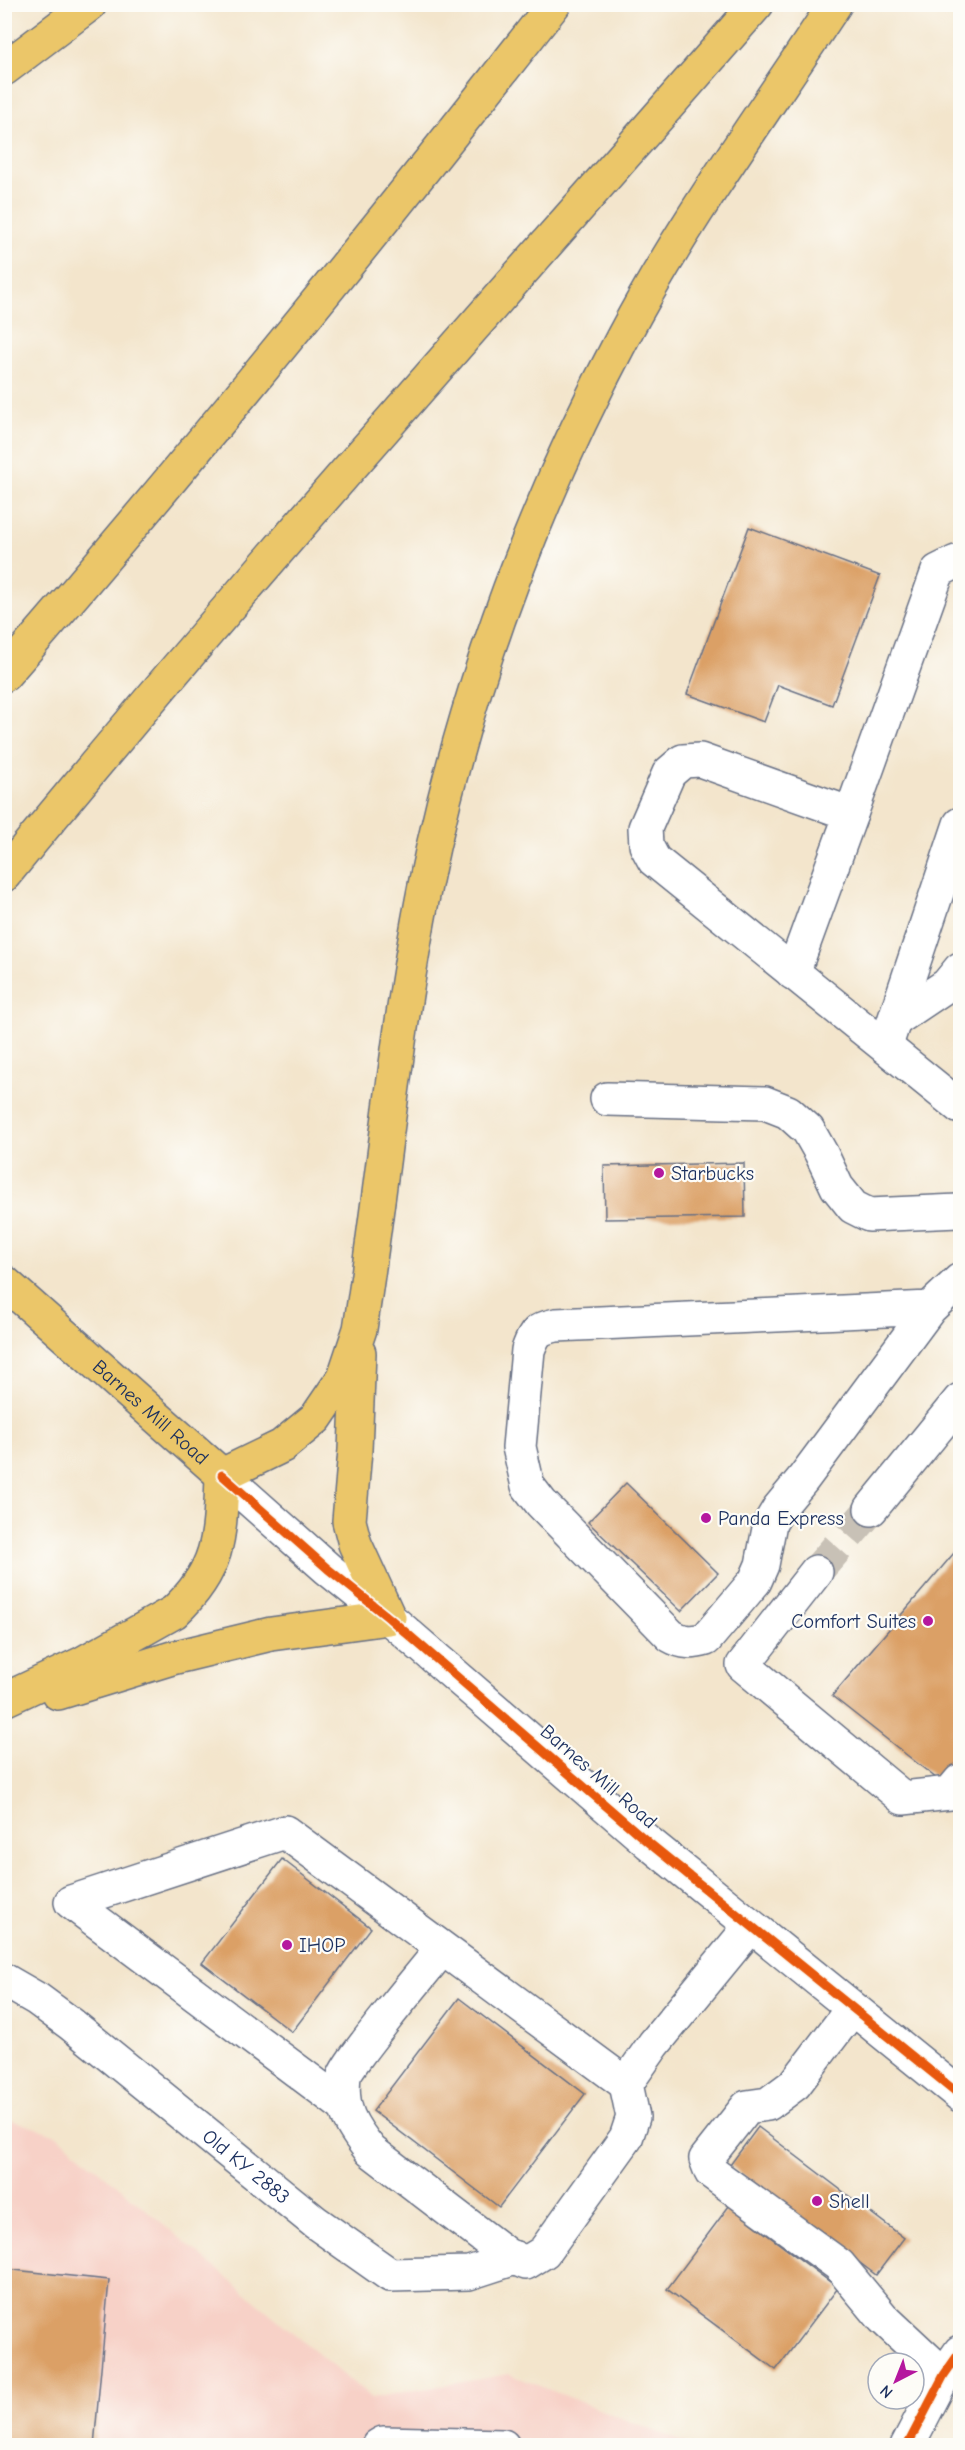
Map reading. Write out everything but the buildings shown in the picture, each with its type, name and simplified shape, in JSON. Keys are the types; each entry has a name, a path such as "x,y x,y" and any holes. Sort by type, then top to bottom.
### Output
{"main road":[{"path":"4,69 90,4"},
{"path":"4,675 218,424 423,172 554,4"},
{"path":"4,875 99,759 206,635 757,4"},
{"path":"4,1709 172,1658 271,1634 389,1618 355,1544 350,1521 356,1450 360,1329 401,1030 417,931 433,847 455,759 490,645 528,542 572,438 624,335 683,233 835,4"},
{"name":"Barnes Mill Road","path":"4,1282 222,1475"},
{"path":"4,1700 83,1663 174,1612 195,1589 210,1566 220,1534 222,1475 282,1446 316,1418 344,1377 360,1329"}],"street":[{"path":"793,973 938,571 956,562 960,563"},
{"path":"851,814 700,760 682,761 669,773 645,828 646,845 654,860 793,973 890,1032 960,1107"},
{"path":"890,1032 960,824"},
{"path":"890,1032 947,985 960,969"},
{"path":"606,1099 765,1103 788,1112 808,1130 837,1187 853,1207 869,1215 960,1206"},
{"path":"930,1308 556,1325 541,1328 533,1337 528,1350 519,1447 528,1486 541,1503 671,1636 682,1642 697,1642 706,1639 755,1581 762,1565 770,1523 779,1508 930,1308 960,1280"},
{"path":"871,1509 960,1400"},
{"name":"Barnes Mill Road","path":"222,1475 517,1731 750,1927 960,2095"},
{"path":"816,1572 743,1665 903,1798 950,1793 960,1781"},
{"path":"344,2106 71,1902 285,1832 626,2084 654,2044 750,1927"},
{"path":"442,1949 344,2073 344,2106 353,2129 371,2151 507,2255 515,2258"},
{"name":"Old KY 2883","path":"4,1980 37,1999 71,2024 315,2222 390,2275 469,2273 515,2258 526,2263 544,2252 626,2138 633,2117 626,2084"},
{"path":"852,2008 795,2085 768,2104 747,2107 706,2159 711,2172 839,2265 883,2318 952,2363 907,2445"},
{"path":"378,2445 383,2443 503,2445"}],"shaded area":[{"path":"5,2118 57,2135 371,2398 509,2374 690,2445 5,2446"}],"tunnel":[{"path":"816,1572 871,1509"}],"cycle path":[{"path":"222,1475 328,1569 389,1618 649,1843 960,2095"},
{"path":"907,2446 944,2375 960,2352"}],"place":[{"name":"Starbucks","path":"659,1173"},
{"name":"Panda Express","path":"706,1518"},
{"name":"Comfort Suites","path":"928,1621"},
{"name":"IHOP","path":"287,1945"},
{"name":"Shell","path":"817,2201"}]}
